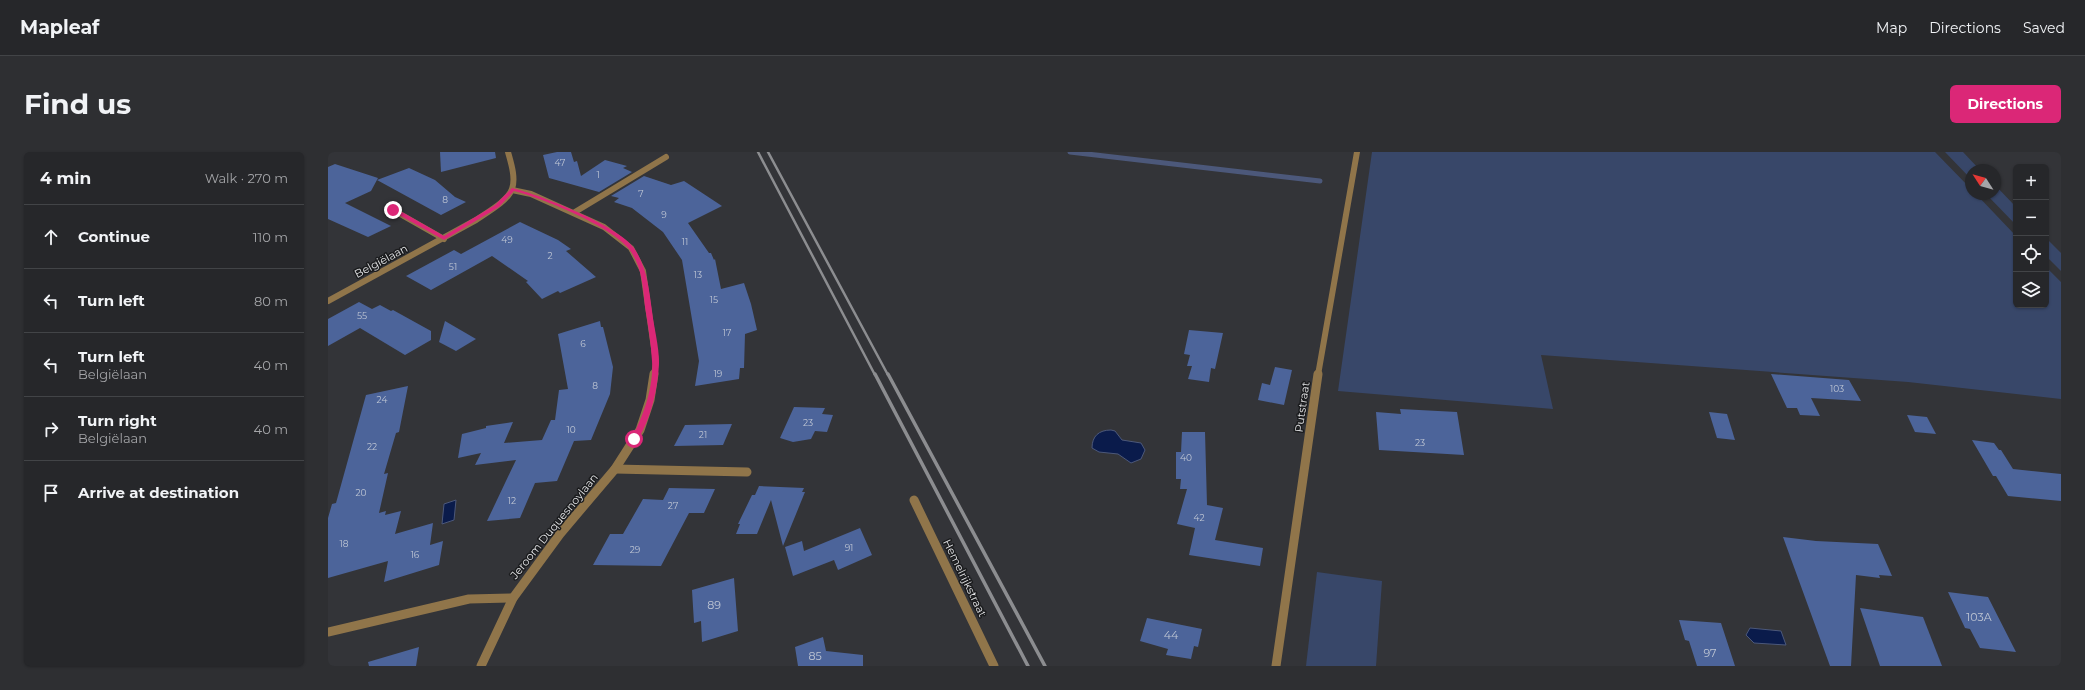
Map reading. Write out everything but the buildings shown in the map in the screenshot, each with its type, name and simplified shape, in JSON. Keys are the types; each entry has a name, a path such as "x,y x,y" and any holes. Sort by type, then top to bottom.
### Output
{"street":[{"path":"508,152 513,172 512,190"},
{"name":"Putstraat","path":"1276,666 1322,347 1357,152"},
{"path":"575,212 666,157"},
{"name":"Jeroom Duquesnoylaan","path":"481,666 513,598 560,534 615,469 640,430 650,400 656,362 644,271 631,248 607,228 575,212 532,194 512,190"},
{"name":"Belgiëlaan","path":"328,301 444,239 497,206 512,190"},
{"path":"393,210 444,239"},
{"path":"615,469 747,472"},
{"name":"Hemelrijkstraat","path":"914,500 994,666"},
{"path":"328,632 469,599 513,598"}],"shaded area":[{"path":"1372,152 1935,152 1965,183 1965,200 1982,200 2013,233 2013,308 2049,308 2049,270 2061,282 2061,399 1908,382 1541,355 1553,409 1338,391"},
{"path":"1945,152 1963,152 1974,164 1965,164 1965,173"},
{"path":"2001,191 2013,204 2013,222 1992,200 2001,200"},
{"path":"2049,241 2061,253 2061,271 2049,259"},
{"path":"1103,431 1115,431 1122,440 1141,443 1145,450 1141,459 1131,463 1118,454 1099,452 1092,448 1093,440 1097,434"},
{"path":"456,500 454,520 442,524 444,504"},
{"path":"1317,572 1382,581 1376,666 1306,666"},
{"path":"1750,628 1781,631 1786,645 1754,643 1746,635"}],"waterway":[{"path":"1070,152 1320,181"}],"railway":[{"path":"758,152 875,375"},
{"path":"768,152 888,375"},
{"path":"875,374 1028,666"},
{"path":"888,374 1045,666"}],"route":[{"path":"393,210 444,239 497,206 512,190 532,194 575,212 607,228 631,248 644,271 656,362 650,400 640,430 634,439"}]}
